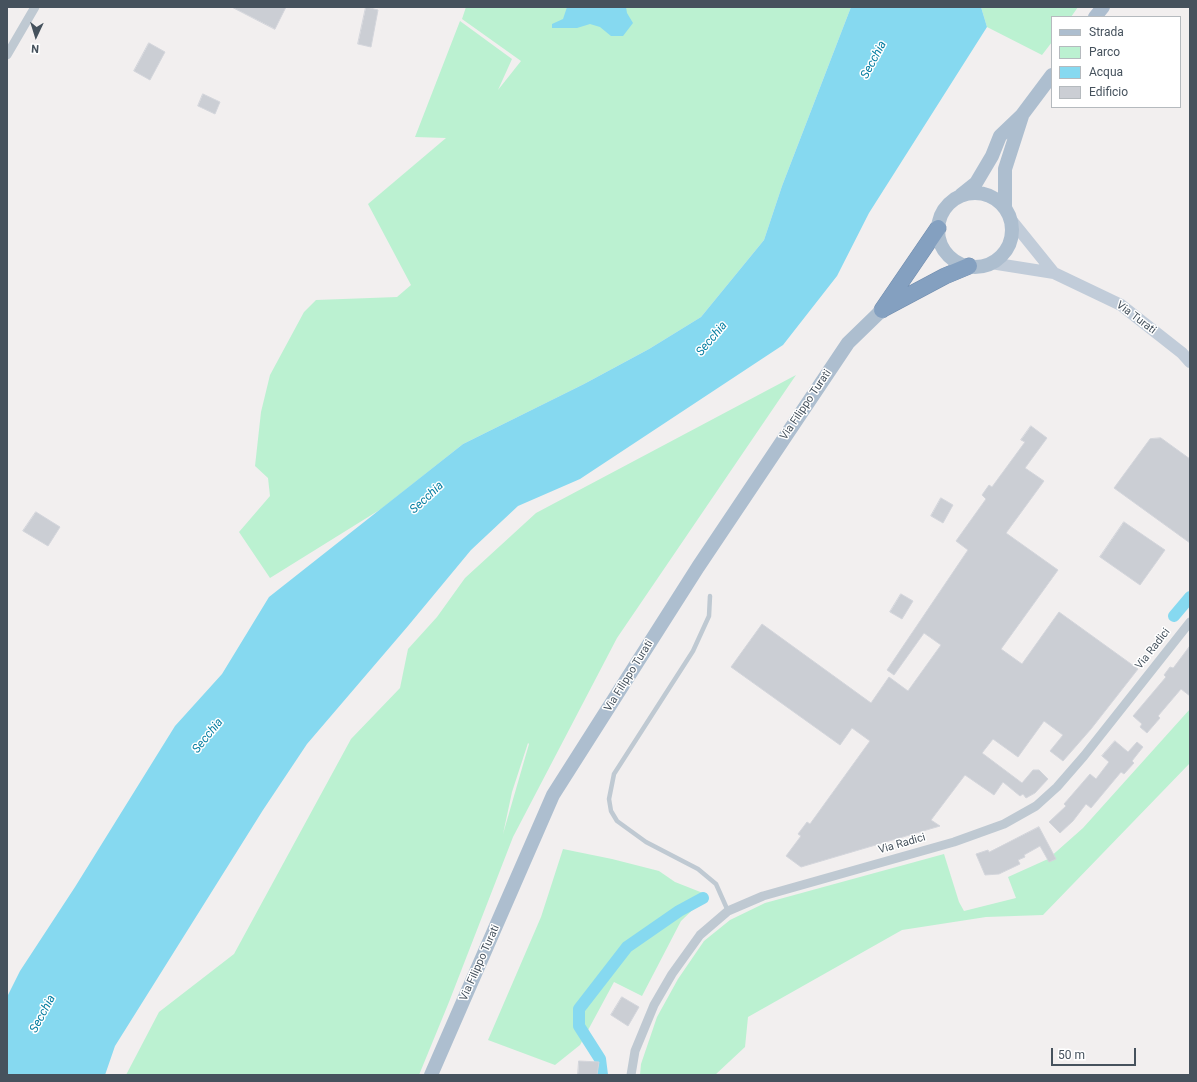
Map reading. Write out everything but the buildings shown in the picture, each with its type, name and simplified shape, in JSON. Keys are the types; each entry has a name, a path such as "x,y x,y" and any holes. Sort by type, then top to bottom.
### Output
{"highway":[{"path":"882,310 938,228"},
{"path":"882,310 945,276 969,266"}],"main road":[{"path":"1096,16 1103,7"},
{"path":"960,196 972,193 984,194 996,198 1005,207 1012,221 1012,234 1009,246 1004,253 991,264 969,266 959,263 950,257 943,248 939,239 938,228 941,215 949,204 976,183 992,156 1000,136 1022,115 1051,76"},
{"path":"1005,207 1005,169 1022,115"},
{"name":"Via Filippo Turati","path":"431,1075 553,795 698,567 839,356 848,343 882,310"}],"street":[{"path":"7,55 35,7"},
{"path":"1012,221 1054,273"},
{"path":"991,264 1054,273"},
{"name":"Via Turati","path":"1054,273 1121,305 1182,353 1190,362"},
{"name":"Via Radici","path":"631,1075 635,1051 654,1005 672,974 700,935 728,911 763,896 954,842 1004,824 1036,806 1057,786 1084,756 1190,622"}],"lane":[{"path":"710,596 709,616 692,651 614,774 609,799 611,811 617,821 646,842 698,869 716,884 728,911"}],"green space":[{"path":"466,7 851,7 782,186 764,240 701,317 649,349 584,384 463,444 381,509 270,578 239,532 270,496 268,478 255,466 261,412 270,375 304,312 316,300 397,297 411,285 368,204 446,138 415,137 460,21 512,59 498,90 521,61 462,19"},
{"path":"981,7 1078,7 1072,16 1051,16 1051,43 1042,55 987,27"},
{"path":"796,375 617,638 513,837 419,1075 126,1075 159,1012 234,954 351,739 400,688 408,649 437,617 465,578 536,513","holes":["528,743 529,744 503,834 512,792"]},
{"path":"1190,709 1190,763 1043,915 986,917 902,930 748,1017 745,1047 715,1075 640,1075 641,1064 657,1017 678,979 704,941 730,920 765,903 944,854 959,902 964,911 1016,898 1008,877 1048,859 1083,828"},
{"path":"563,849 659,871 675,882 708,895 681,921 642,996 614,982 580,1045 555,1065 488,1040 541,917"}],"water":[{"path":"567,7 626,7 627,13 633,23 623,36 611,36 600,27 590,24 577,28 552,28 552,24 563,19"},
{"name":"Secchia","path":"851,7 981,7 987,27 869,213 837,276 783,345 580,479 518,506 471,550 307,744 263,810 115,1046 105,1075 7,1075 7,997 20,971 75,887 175,726 222,674 269,597 463,444 584,384 649,349 701,317 764,240 782,186"}],"waterway":[{"path":"1174,616 1190,597"},
{"path":"602,1075 600,1059 579,1026 579,1009 627,947 679,911 703,898"}]}
